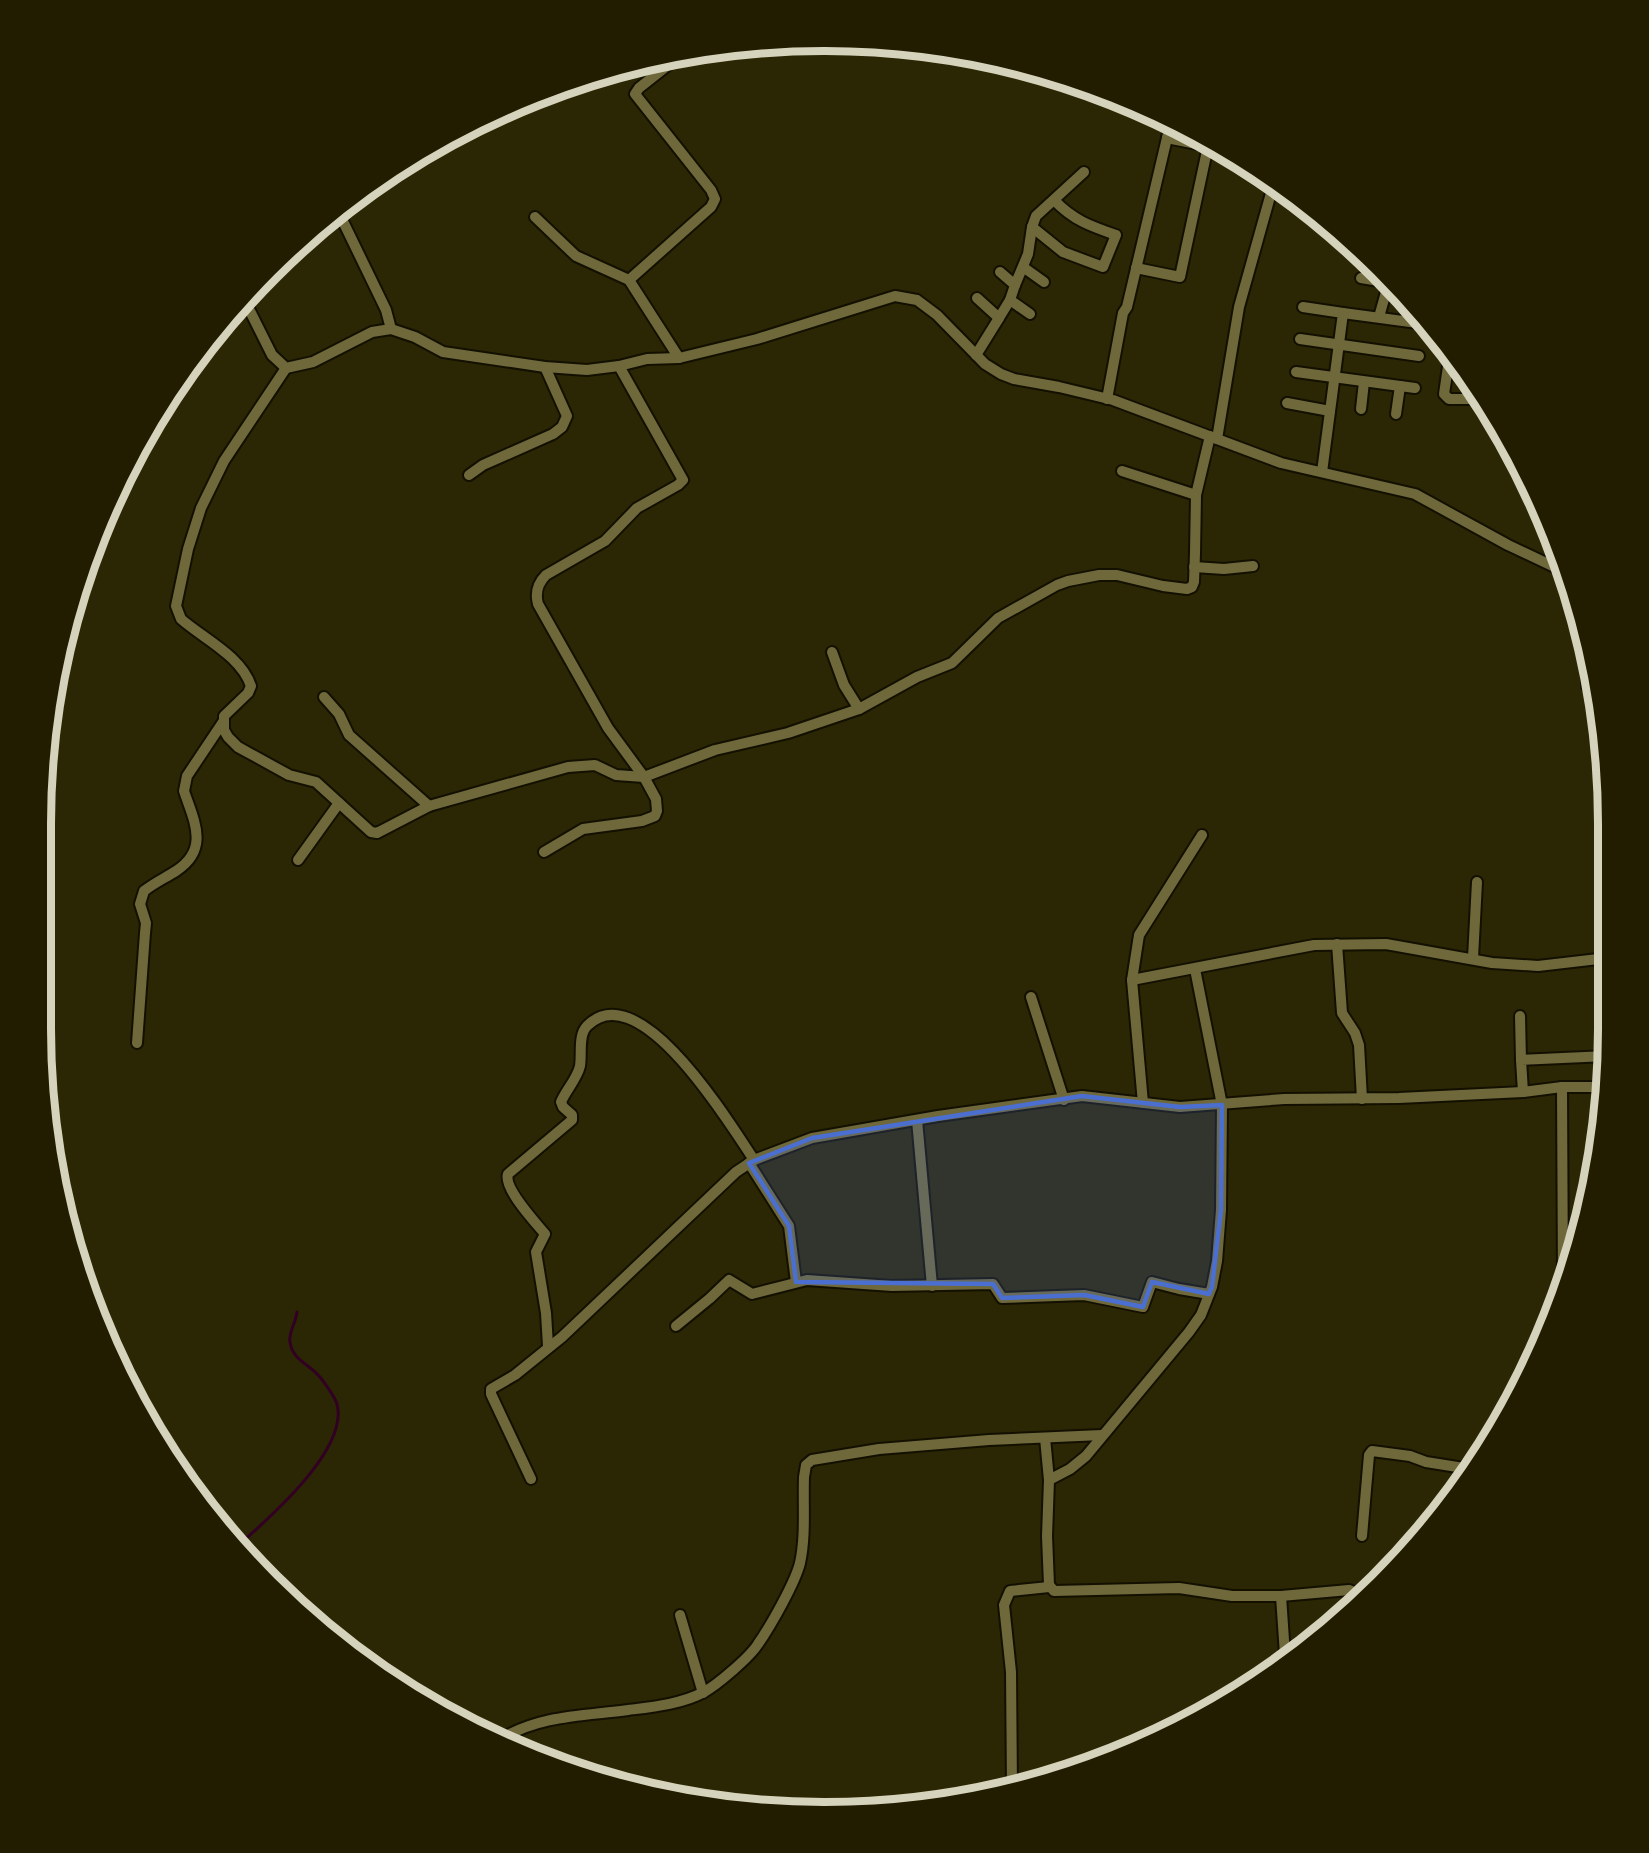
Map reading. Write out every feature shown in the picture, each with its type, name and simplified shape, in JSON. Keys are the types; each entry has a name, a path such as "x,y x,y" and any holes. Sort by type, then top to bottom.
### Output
{"street":[{"path":"629,280 711,207 716,199 635,94 639,88 664,68"},
{"path":"1110,399 1130,314 1127,307 1168,132"},
{"path":"1167,138 1187,142"},
{"path":"1136,268 1180,277 1207,153"},
{"path":"976,355 1010,300 1028,254 1036,216 1084,172"},
{"path":"223,723 228,737 238,747 289,775 316,782 371,832 377,833 429,806 578,765 595,765 616,775 644,777 715,750 788,733 859,709 917,677 952,663 998,618 1057,585 1082,577 1099,574 1117,575 1163,586 1187,589 1192,587 1196,495 1214,438 1239,307 1271,193"},
{"path":"1032,227 1063,252 1103,267 1116,235 1070,215 1054,200"},
{"path":"535,217 576,256 629,280 680,358"},
{"path":"342,220 386,310 391,329"},
{"path":"1023,267 1044,282"},
{"path":"1000,272 1015,285"},
{"path":"1361,278 1373,280"},
{"path":"1379,317 1385,292"},
{"path":"137,1043 146,933 141,897 144,891 177,870 191,855 196,844 198,830 184,791 184,784 223,723 224,716 248,693 251,687 241,667 181,619 176,606 188,549 201,508 224,461 286,368 313,362 372,332 391,329 415,337 443,352 579,370 619,366 647,359 680,358 757,339 895,296 917,300 937,315 992,369 1014,379 1110,399 1142,409 1281,463 1415,494 1508,545 1553,566"},
{"path":"977,298 999,318"},
{"path":"1010,300 1030,314"},
{"path":"1303,307 1412,322"},
{"path":"248,309 272,355 286,368"},
{"path":"1322,472 1343,313"},
{"path":"1300,339 1419,356"},
{"path":"544,852 583,829 642,821 655,816 657,811 656,799 644,777 603,719 536,597 540,581 546,575 605,541 637,508 683,480 619,366"},
{"path":"469,475 483,465 553,434 567,420 545,367"},
{"path":"1449,369 1445,397 1470,399"},
{"path":"1296,372 1334,379 1415,388"},
{"path":"1361,409 1364,382"},
{"path":"1396,414 1400,386"},
{"path":"1287,403 1330,411"},
{"path":"1122,471 1196,495"},
{"path":"1194,567 1224,569 1253,566"},
{"path":"832,652 844,685 859,709"},
{"path":"324,698 339,714 349,735 429,806"},
{"path":"298,860 339,803"},
{"path":"1143,1103 1132,980 1139,935 1202,835"},
{"path":"1473,958 1477,882"},
{"path":"1337,944 1342,1012 1355,1033 1359,1045 1362,1099"},
{"path":"1132,980 1314,945 1386,944 1492,963 1538,966 1598,959"},
{"path":"1049,1480 1078,1463 1189,1332 1201,1315 1209,1294 1217,1261 1221,1210 1222,1105 1195,969"},
{"path":"1031,997 1064,1100"},
{"path":"548,1346 546,1313 536,1252 545,1234 509,1188 506,1178 572,1120 572,1115 561,1102 579,1068 583,1033 588,1026 603,1015 615,1014 637,1023 658,1036 688,1068 715,1103 752,1161 789,1226 796,1282"},
{"path":"1520,1016 1523,1092"},
{"path":"1521,1060 1597,1056"},
{"path":"1562,1087 1563,1258"},
{"path":"531,1479 490,1391 515,1375 562,1336 736,1172 752,1161 812,1138 917,1120 1090,1096 1180,1107 1284,1099 1362,1099 1595,1087"},
{"path":"917,1120 932,1286"},
{"path":"676,1326 729,1280 752,1294 807,1280 892,1286 993,1284 1002,1298 1083,1295 1143,1307 1152,1282 1209,1294"},
{"path":"509,1734 554,1718 628,1710 684,1700 703,1693 758,1645 794,1578 801,1553 804,1477 806,1465 810,1461 879,1449 989,1440 1102,1435"},
{"path":"1045,1438 1049,1480 1047,1536 1050,1587 1054,1591 1179,1588 1232,1596 1281,1596 1349,1590 1354,1592"},
{"path":"1362,1536 1369,1455 1372,1451 1410,1456 1426,1462 1461,1468"},
{"path":"1012,1779 1011,1672 1004,1605 1010,1591 1050,1587"},
{"path":"1281,1596 1285,1649"},
{"path":"680,1615 703,1693"}],"highlighted area":[{"path":"1082,1096 1180,1107 1222,1105 1221,1210 1212,1287 1209,1294 1152,1282 1143,1307 1084,1295 1002,1298 993,1284 796,1282 789,1226 749,1163 812,1138"}],"waterway":[{"path":"244,1540 304,1481 331,1441 338,1422 337,1404 331,1392 318,1375 296,1356 291,1348 290,1335 297,1312"}]}
